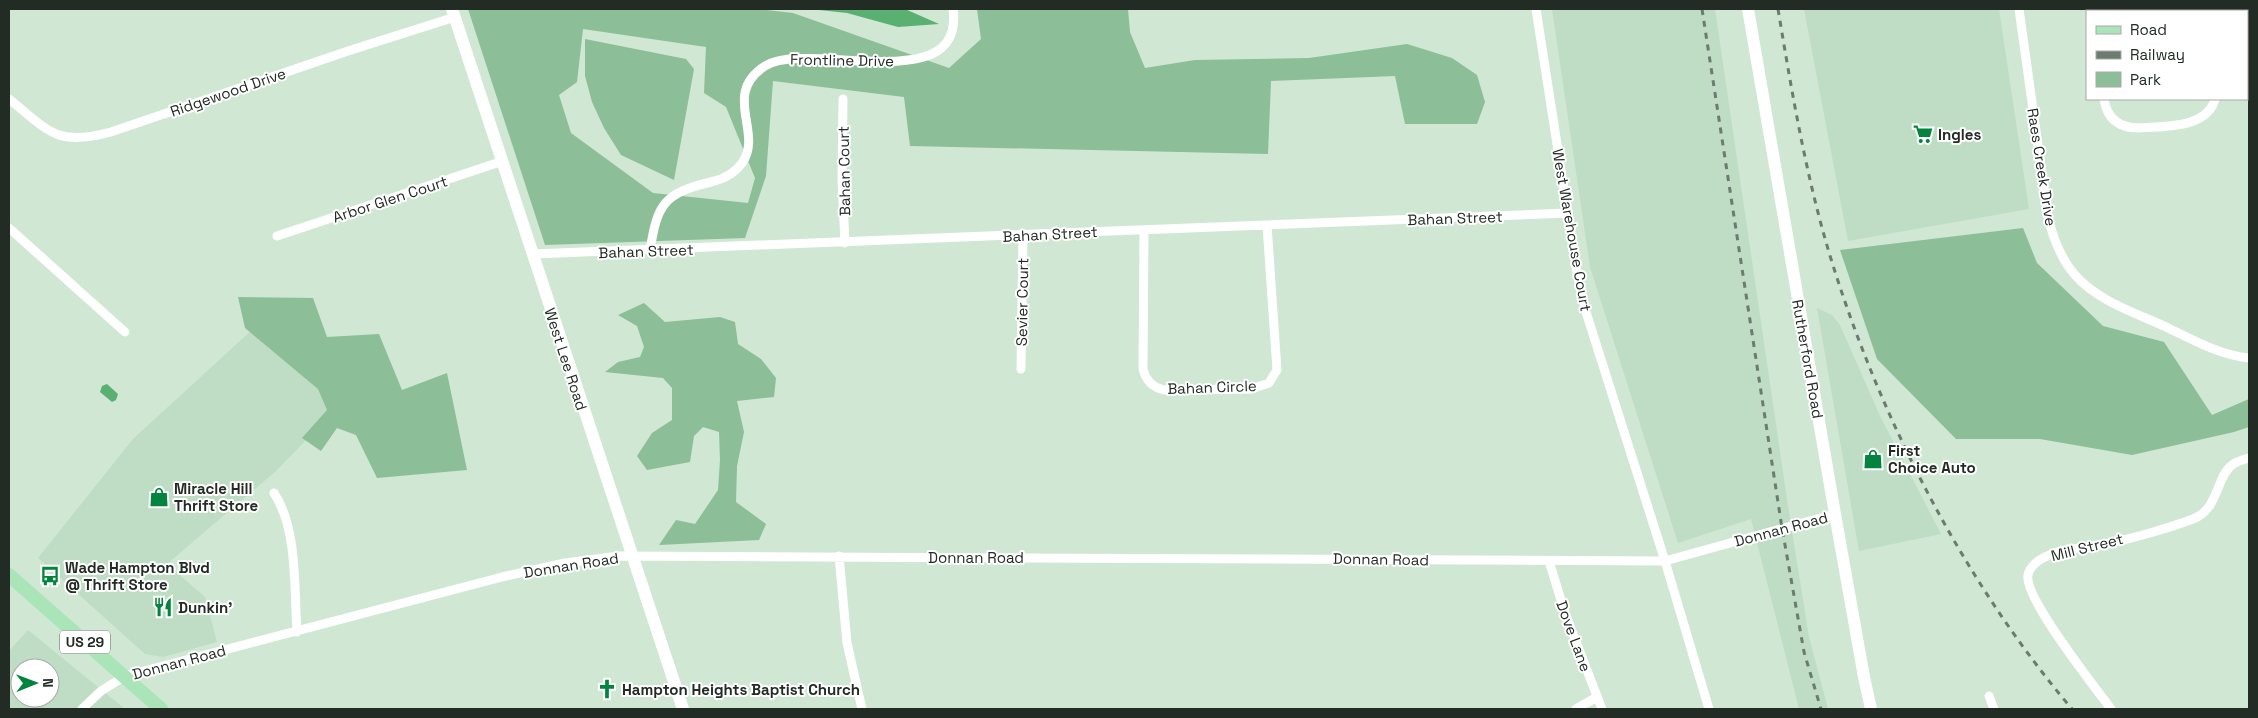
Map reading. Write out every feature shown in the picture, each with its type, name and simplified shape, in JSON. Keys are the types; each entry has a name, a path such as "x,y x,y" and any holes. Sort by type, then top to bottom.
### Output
{"main road":[{"name":"US 29","path":"9,575 161,709"}],"street":[{"name":"Frontline Drive","path":"650,251 656,218 670,198 681,190 724,178 739,167 744,160 748,150 749,137 744,112 744,98 749,83 759,71 773,62 788,59 876,62 904,60 928,55 943,47 951,38 954,21 953,9"},
{"name":"West Warehouse Court","path":"1536,9 1577,273 1586,312 1665,561 1709,709"},
{"name":"Rutherford Road","path":"1748,9 1835,514 1864,677 1872,709"},
{"name":"Raes Creek Drive","path":"2019,9 2048,217 2054,240 2065,262 2086,286 2106,300 2216,350 2249,358"},
{"name":"Ridgewood Drive","path":"9,99 54,134 65,138 84,138 111,132 453,13"},
{"name":"West Lee Road","path":"453,13 683,709"},
{"name":"Bahan Court","path":"843,99 842,180 845,243"},
{"path":"2104,100 2110,116 2117,124 2130,128 2191,122 2200,118 2211,108 2215,100"},
{"name":"Arbor Glen Court","path":"277,236 503,161"},
{"name":"Bahan Street","path":"533,254 650,251 1568,213"},
{"name":"Bahan Circle","path":"1144,230 1143,369 1147,379 1154,386 1165,390 1251,388 1269,383 1277,370 1267,226"},
{"path":"9,228 124,332"},
{"name":"Sevier Court","path":"1021,368 1023,236"},
{"name":"Mill Street","path":"2110,709 2040,610 2028,584 2028,574 2032,566 2042,558 2059,552 2108,544 2195,518 2208,508 2230,466 2249,458"},
{"path":"274,493 285,512 290,531 297,632"},
{"name":"Donnan Road","path":"82,709 100,691 125,676 535,569 607,557 839,556 1665,561 1835,514"},
{"path":"839,556 847,643 862,709"},
{"name":"Dove Lane","path":"1549,561 1565,613 1602,709"},
{"path":"1989,696 1994,709"},
{"path":"1576,709 1598,697"}],"shaded area":[{"path":"810,9 905,9 939,24 898,27 847,13"},
{"path":"1552,9 1715,9 1809,637 1828,709 1799,709 1751,519 1678,543 1590,267"},
{"path":"1804,9 1999,9 2029,209 1848,241"},
{"name":"First Choice Auto","path":"1817,308 1832,315 1840,325 1880,416 1941,534 1859,551"},
{"path":"253,329 340,405 276,471 167,564 205,597 217,642 163,657 145,654 38,558 133,439"},
{"path":"107,384 118,394 116,400 112,402 100,392 102,386"},
{"path":"28,630 125,709 9,709 9,651"}],"green space":[{"path":"468,9 757,9 793,13 949,68 981,39 977,9 1128,9 1130,32 1145,68 1195,60 1309,58 1407,44 1452,58 1477,75 1485,102 1477,124 1405,124 1395,76 1271,81 1268,154 910,146 904,97 773,81 766,176 745,238 545,245","holes":["583,29 706,47 704,93 726,107 755,178 748,203 653,193 571,133 559,95 577,82"]},
{"path":"585,39 686,59 694,69 674,180 621,155 604,128 592,102 585,76"},
{"path":"2023,228 2037,263 2103,326 2164,342 2212,415 2249,399 2249,427 2132,455 2040,439 1956,439 1877,359 1840,250"},
{"path":"238,297 313,298 327,337 379,334 402,390 447,373 467,470 377,478 356,435 337,428 321,451 302,438 327,410 318,389 245,328"},
{"path":"644,303 665,322 720,317 735,322 738,344 761,359 776,378 774,397 737,401 744,432 737,466 736,502 766,524 759,540 659,545 676,520 695,524 718,490 719,432 703,427 694,436 690,462 647,470 637,456 652,433 672,420 672,388 663,378 605,372 618,362 640,357 644,347 637,326 618,315"}],"railway":[{"path":"1702,9 1782,528 1804,652 1821,709"},
{"path":"1778,9 1800,135 1822,228 1851,319 1874,379 1900,438 1929,496 1961,553 2033,660 2072,709"}],"place":[{"name":"Ingles","path":"1923,134"},
{"name":"First Choice Auto","path":"1873,459"},
{"name":"Miracle Hill Thrift Store","path":"159,497"},
{"name":"Wade Hampton Blvd @ Thrift Store","path":"50,576"},
{"name":"Dunkin'","path":"163,607"},
{"name":"Hampton Heights Baptist Church","path":"607,689"}]}
